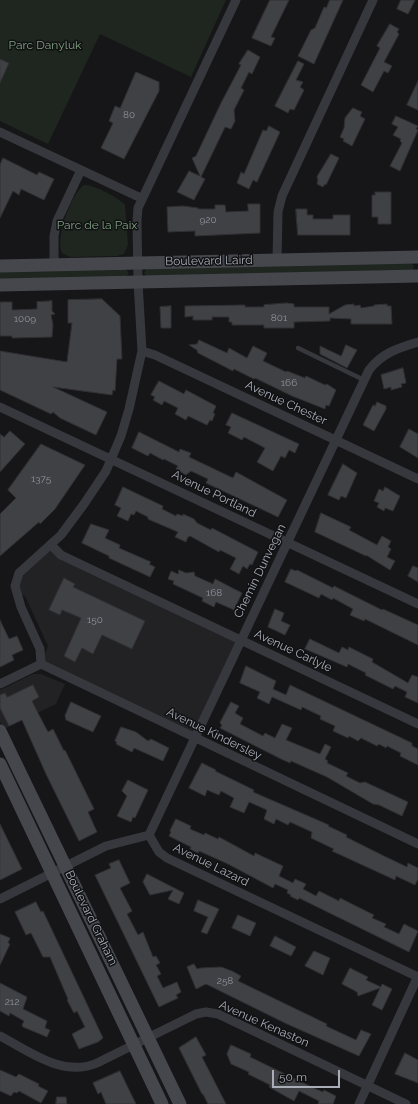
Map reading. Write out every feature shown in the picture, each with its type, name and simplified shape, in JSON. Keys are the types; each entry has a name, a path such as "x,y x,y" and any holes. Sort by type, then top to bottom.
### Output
{"street":[{"path":"0,684 41,664 40,649 21,607 15,586 20,573 51,545 98,485 111,458 129,409 142,351 138,282 137,214 141,198 236,0"},
{"path":"277,260 278,212 282,196 373,0"},
{"path":"0,132 141,198"},
{"path":"54,264 54,236 57,221 81,170"},
{"name":"Boulevard Laird","path":"0,266 418,257"},
{"name":"Boulevard Laird","path":"0,285 418,276"},
{"name":"Chemin Dunvegan","path":"149,835 369,370 378,359 388,352 418,342"},
{"name":"Avenue Chester","path":"142,351 162,358 418,479"},
{"name":"Avenue Portland","path":"0,407 418,604"},
{"name":"Avenue Carlyle","path":"51,545 61,555 418,724"},
{"name":"Avenue Kindersley","path":"41,664 194,739 418,844"},
{"name":"Boulevard Graham","path":"0,731 180,1104"},
{"name":"Boulevard Graham","path":"0,764 162,1104"},
{"path":"0,899 106,846 149,835"},
{"name":"Avenue Lazard","path":"149,835 159,852 167,858 418,977"},
{"path":"359,1104 418,977"},
{"name":"Avenue Kenaston","path":"0,1036 55,1064 66,1067 91,1066 196,1014 206,1012 218,1014 406,1104"}],"lane":[{"path":"298,348 364,380"}],"shaded area":[{"path":"51,545 241,639 194,739 41,664 48,646 25,596 16,591 17,578"},
{"path":"33,674 41,674 65,684 56,704 4,729 0,722 0,690"}],"green space":[{"name":"Parc Danyluk","path":"0,0 226,0 191,77 100,34 48,144 0,121"},
{"name":"Parc de la Paix","path":"84,185 88,185 106,192 125,205 128,245 124,254 117,256 70,257 62,253 60,246 62,227 74,197"},
{"path":"411,263 414,266 413,270 147,276 144,273 146,269"},
{"path":"125,268 129,273 125,277 0,279 0,270"}],"building":[{"path":"270,0 289,0 271,37 275,38 271,46 252,38"},
{"path":"330,0 343,0 314,64 298,56 311,30 315,28 324,7 326,8"},
{"path":"401,0 415,0 408,14 397,9"},
{"path":"390,24 399,29 397,32 399,34 384,62 392,66 388,73 384,71 373,92 361,85 380,48 377,46"},
{"path":"248,50 260,57 252,74 249,72 241,88 244,90 234,110 235,121 231,129 225,127 201,177 205,179 194,200 177,192 189,171 200,176 192,158 196,156 241,65 239,64"},
{"path":"0,59 9,63 0,83"},
{"path":"298,61 304,64 296,80 303,82 300,87 304,90 294,110 290,109 288,113 275,106"},
{"path":"136,72 159,82 159,91 124,159 101,148 113,123 109,121 115,106 120,108"},
{"path":"418,81 418,110 407,105"},
{"path":"353,108 362,112 360,116 365,119 352,146 343,141 344,139 340,137 344,128 345,118"},
{"path":"396,116 418,126 416,129 418,130 400,171 390,166 402,143 400,141 401,139 393,135 398,127 392,124"},
{"path":"269,126 280,132 257,182 253,180 249,189 237,183 241,172 244,174 263,130 266,131"},
{"path":"331,154 339,158 326,185 325,184 323,187 317,184 317,177"},
{"path":"3,158 37,175 39,172 54,179 44,200 21,189 19,195 13,191 0,218 0,165"},
{"path":"375,192 391,192 391,224 378,224 378,217 372,217 372,195 375,195"},
{"path":"248,204 260,204 260,233 195,236 195,231 168,232 167,207 183,206 198,209 215,209 215,205 225,205 226,212 248,211"},
{"path":"296,209 307,209 307,215 313,215 313,219 333,219 333,215 350,215 350,235 298,235"},
{"path":"102,299 120,316 122,359 117,359 115,391 113,390 112,395 53,387 107,412 96,435 60,418 53,412 51,414 0,390 0,351 67,362 72,323 68,323 68,300"},
{"path":"52,301 52,311 55,314 51,315 53,325 52,337 12,338 12,336 0,336 0,302 12,302 12,310 37,309 37,302"},
{"path":"287,303 294,304 294,307 329,307 329,314 345,305 360,305 361,308 387,304 387,306 391,306 392,324 351,324 351,319 330,318 330,321 294,322 294,328 264,328 264,325 232,325 232,322 229,322 229,317 212,317 212,320 193,320 193,316 185,317 185,306 245,305 245,307 264,307 264,305"},
{"path":"171,306 171,328 161,328 160,307"},
{"path":"199,340 227,353 229,348 247,358 253,346 267,353 263,361 286,372 287,371 305,378 306,376 325,385 327,384 336,390 329,406 326,405 325,409 292,396 234,369 233,371 198,353 197,350 189,345 197,344"},
{"path":"346,345 357,350 347,368 320,354 320,346 341,356"},
{"path":"403,368 406,383 401,384 402,387 391,390 391,387 384,389 381,375"},
{"path":"159,381 184,394 186,390 216,406 212,421 210,420 207,425 188,416 186,420 175,414 178,408 164,401 162,405 153,400 155,397 151,395"},
{"path":"377,402 386,406 386,409 374,431 363,425 373,405 375,406"},
{"path":"232,413 299,444 295,453 289,450 285,458 281,456 273,471 257,462 265,448 244,437 242,440 228,433 231,427 226,425"},
{"path":"409,429 418,434 418,458 400,447"},
{"path":"10,431 25,444 0,472 0,434 4,437"},
{"path":"139,432 179,452 180,449 191,453 189,457 233,478 236,472 287,500 278,517 206,483 208,479 191,471 186,475 176,469 178,466 164,459 163,460 150,453 148,456 132,448"},
{"path":"41,444 85,465 55,509 40,524 39,522 0,556 0,514 16,498 8,490"},
{"path":"343,464 357,473 346,498 341,496 339,500 328,495"},
{"path":"123,487 163,506 162,509 176,516 177,514 183,516 183,514 194,519 197,523 211,530 212,528 258,552 252,565 250,564 247,569 243,566 239,574 230,569 236,558 220,550 219,552 190,536 186,542 175,537 178,532 148,519 148,517 136,511 134,515 131,514 128,521 117,516 121,508 115,505"},
{"path":"385,487 400,496 393,511 385,508 384,511 377,507 379,503 374,501 379,489 383,491"},
{"path":"321,513 351,527 349,530 377,545 382,536 391,541 388,547 391,549 387,557 395,561 390,570 366,555 315,532"},
{"path":"91,524 109,530 105,538 120,545 119,548 151,562 149,564 155,567 150,577 109,558 109,556 82,543"},
{"path":"413,566 418,568 418,582 408,576"},
{"path":"291,569 297,570 333,588 334,586 382,610 383,609 418,625 418,645 365,619 364,621 350,615 353,609 333,598 332,600 321,594 319,598 285,582"},
{"path":"179,570 186,573 194,572 195,576 213,584 215,579 242,593 234,610 216,602 214,607 202,601 203,598 173,584 174,581 168,579 171,571 178,574"},
{"path":"64,578 75,584 73,587 145,621 132,649 102,635 93,654 82,648 75,662 64,656 81,618 62,610 60,615 49,610"},
{"path":"275,609 284,613 281,621 290,625 285,635 268,627"},
{"path":"0,620 9,639 17,636 23,650 12,655 14,660 0,667"},
{"path":"310,639 339,653 342,647 348,650 349,647 373,659 372,662 408,683 412,675 418,677 418,703 405,697 407,692 395,686 393,689 365,675 366,673 348,664 347,667 305,649"},
{"path":"246,666 276,681 273,689 286,695 290,685 412,743 412,746 418,749 418,765 400,756 401,753 387,746 386,748 379,744 377,746 361,738 358,741 349,736 348,738 333,731 335,726 320,719 321,716 302,707 301,710 272,697 269,704 257,698 260,692 240,683"},
{"path":"33,685 39,697 32,701 48,732 53,729 94,809 88,812 97,832 79,841 46,774 22,720 9,726 0,708 0,695 5,693 7,697"},
{"path":"71,702 101,716 93,732 66,720 65,716"},
{"path":"231,702 239,706 235,713 243,718 240,724 263,736 265,733 275,738 282,724 292,728 286,740 320,754 325,744 331,747 325,759 328,761 327,763 348,773 346,776 360,783 365,782 408,802 402,816 379,805 373,804 327,777 291,761 290,763 281,759 220,728 222,725 220,723"},
{"path":"121,727 136,732 148,741 151,739 169,748 163,761 134,748 132,752 116,744 117,742 115,741"},
{"path":"202,763 254,790 253,792 329,825 328,826 347,835 346,837 384,856 407,867 408,863 418,868 418,879 415,885 396,876 395,880 332,851 334,849 311,838 312,832 290,822 288,825 276,819 274,824 264,819 267,810 249,802 244,813 230,807 234,798 221,791 219,795 207,790 205,796 189,788"},
{"path":"128,780 148,790 135,818 133,817 131,822 117,816 127,796 122,791"},
{"path":"176,819 191,826 190,829 204,835 205,833 218,839 219,837 254,856 255,853 283,866 279,876 293,883 295,879 306,884 303,889 316,896 319,891 339,901 340,898 374,915 372,918 386,924 384,927 399,934 404,924 418,931 409,952 299,898 298,900 290,896 291,895 287,893 288,890 275,884 273,888 228,864 199,851 198,853 190,849 191,847 169,836"},
{"path":"0,824 22,869 0,880"},
{"path":"119,860 130,883 120,888 132,911 127,914 138,935 143,932 153,957 156,956 160,963 156,965 161,974 157,976 163,988 177,982 181,992 176,995 178,998 159,1007 95,875 111,868 109,864"},
{"path":"147,874 184,893 179,904 168,899 173,890 150,895 143,882"},
{"path":"198,900 219,909 207,934 201,932 208,917 194,911"},
{"path":"36,902 41,912 43,911 103,1038 98,1042 79,1049 72,1034 85,1027 77,1011 74,1013 67,1000 68,999 50,957 43,957 31,933 26,935 15,912"},
{"path":"238,915 256,923 250,936 232,928"},
{"path":"0,934 10,938 8,943 10,944 0,965"},
{"path":"275,936 296,947 291,956 270,946"},
{"path":"314,951 330,958 323,975 305,966"},
{"path":"194,964 197,969 221,967 232,971 241,976 238,981 327,1024 326,1026 356,1040 361,1030 371,1034 359,1056 287,1024 206,984 196,989 187,967"},
{"path":"350,968 368,977 366,980 381,987 382,984 392,989 382,1010 372,1005 380,988 358,996 357,992 342,984"},
{"path":"0,983 27,997 23,1009 47,1021 45,1028 50,1030 47,1037 23,1027 22,1025 24,1021 10,1013 9,1016 0,1011"},
{"path":"196,1037 206,1055 202,1057 226,1104 208,1104 179,1048"},
{"path":"231,1045 251,1054 250,1057 316,1089 323,1092 324,1090 336,1096 333,1104 318,1104 319,1101 299,1091 294,1101 269,1087 270,1085 248,1074 249,1072 231,1064 227,1054"},
{"path":"405,1053 418,1060 418,1083 395,1074"},
{"path":"0,1070 16,1077 19,1074 39,1084 38,1086 48,1091 41,1103 19,1091 17,1093 14,1092 11,1096 0,1091"},
{"path":"120,1071 136,1104 106,1104 101,1092 98,1094 93,1083"},
{"path":"57,1097 66,1097 67,1104 56,1104"}]}
